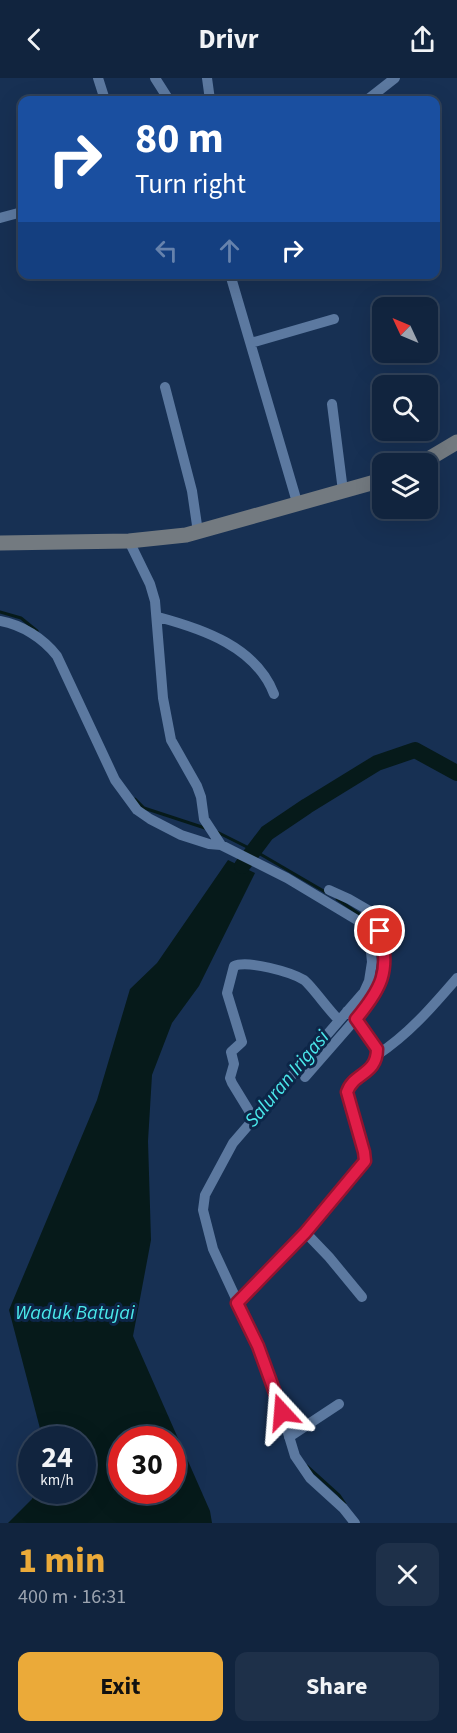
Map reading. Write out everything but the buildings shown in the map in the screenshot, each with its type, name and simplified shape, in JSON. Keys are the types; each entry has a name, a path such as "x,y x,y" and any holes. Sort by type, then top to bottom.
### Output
{"street":[{"path":"98,78 104,96"},
{"path":"155,78 166,96"},
{"path":"207,78 209,96"},
{"path":"372,96 395,78"},
{"path":"0,218 18,213"},
{"path":"232,279 297,502"},
{"path":"251,343 334,319"},
{"path":"165,387 192,491 198,532"},
{"path":"332,405 344,491"},
{"path":"438,453 457,442"},
{"path":"0,543 129,541 198,532 297,502 372,483"},
{"path":"129,541 150,584 158,617 162,688 171,740 201,797 204,819 223,846"},
{"path":"158,617 207,633 242,652 257,664 270,682 274,694"},
{"path":"0,621 24,629 41,640 57,656 115,780 137,810 181,835 223,846 345,904"},
{"path":"305,1077 351,1015 367,987 372,969 372,951 366,928 329,890"},
{"path":"254,1119 231,1081 234,1064 231,1052 242,1042 227,993 234,966 253,965 304,981 339,1020"},
{"path":"377,1055 396,1043 416,1025 457,978"},
{"path":"351,1015 339,1020 233,1143 208,1188 204,1203 213,1249 258,1346 292,1435 301,1467 355,1523"},
{"path":"239,1301 305,1233 365,1161 347,1092 352,1082 372,1066 377,1049 351,1015"},
{"path":"305,1233 329,1257 362,1297"},
{"path":"292,1435 339,1404"}],"water":[{"name":"Waduk Batujai","path":"228,860 255,873 199,986 172,1023 152,1075 148,1141 151,1240 133,1336 173,1426 108,1426 108,1504 186,1504 186,1456 210,1511 212,1523 8,1523 27,1504 96,1504 96,1426 39,1426 9,1310 97,1100 130,989 157,963"}],"waterway":[{"name":"Saluran Irigasi","path":"0,612 21,618 37,631"},
{"path":"242,866 267,833 377,763 415,750 457,773"},
{"name":"Saluran Irigasi","path":"135,799 144,808 208,829"},
{"name":"Saluran Irigasi","path":"217,832 255,851 327,893"},
{"name":"Saluran Irigasi","path":"337,899 365,918 366,923"},
{"name":"Saluran Irigasi","path":"307,1466 339,1495 345,1504"}],"route":[{"path":"282,1412 258,1346 237,1303 305,1233 365,1161 347,1092 352,1082 376,1060 377,1049 356,1019 374,998 380,986 384,957 384,944 380,931"}]}
